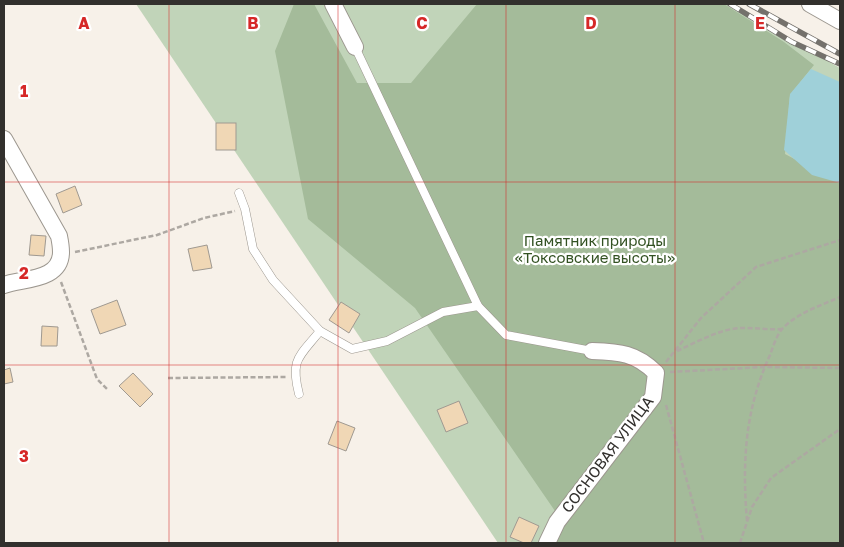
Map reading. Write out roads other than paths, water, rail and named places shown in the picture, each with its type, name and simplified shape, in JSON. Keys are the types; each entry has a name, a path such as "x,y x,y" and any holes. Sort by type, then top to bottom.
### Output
{"street":[{"path":"333,4 356,47"},
{"path":"810,4 840,21"},
{"path":"4,139 59,236 58,261 39,278 4,286"},
{"name":"СОСНОВАЯ УЛИЦА","path":"547,543 556,522 653,397 656,373 645,362 620,352 592,352"}],"lane":[{"path":"356,47 427,194 478,306 506,335 592,352"},
{"path":"239,193 245,209 252,249 273,280 320,331 352,348 387,341 443,312 478,306"},
{"path":"300,394 295,376 297,359 320,331"}],"water":[{"path":"811,69 840,82 840,183 812,175 784,150 790,94"}],"railway":[{"path":"730,4 792,42 840,64"},
{"path":"749,4 840,54"}],"park label":[{"name":"Памятник природы «Токсовские высоты»","path":"595,248"}]}
